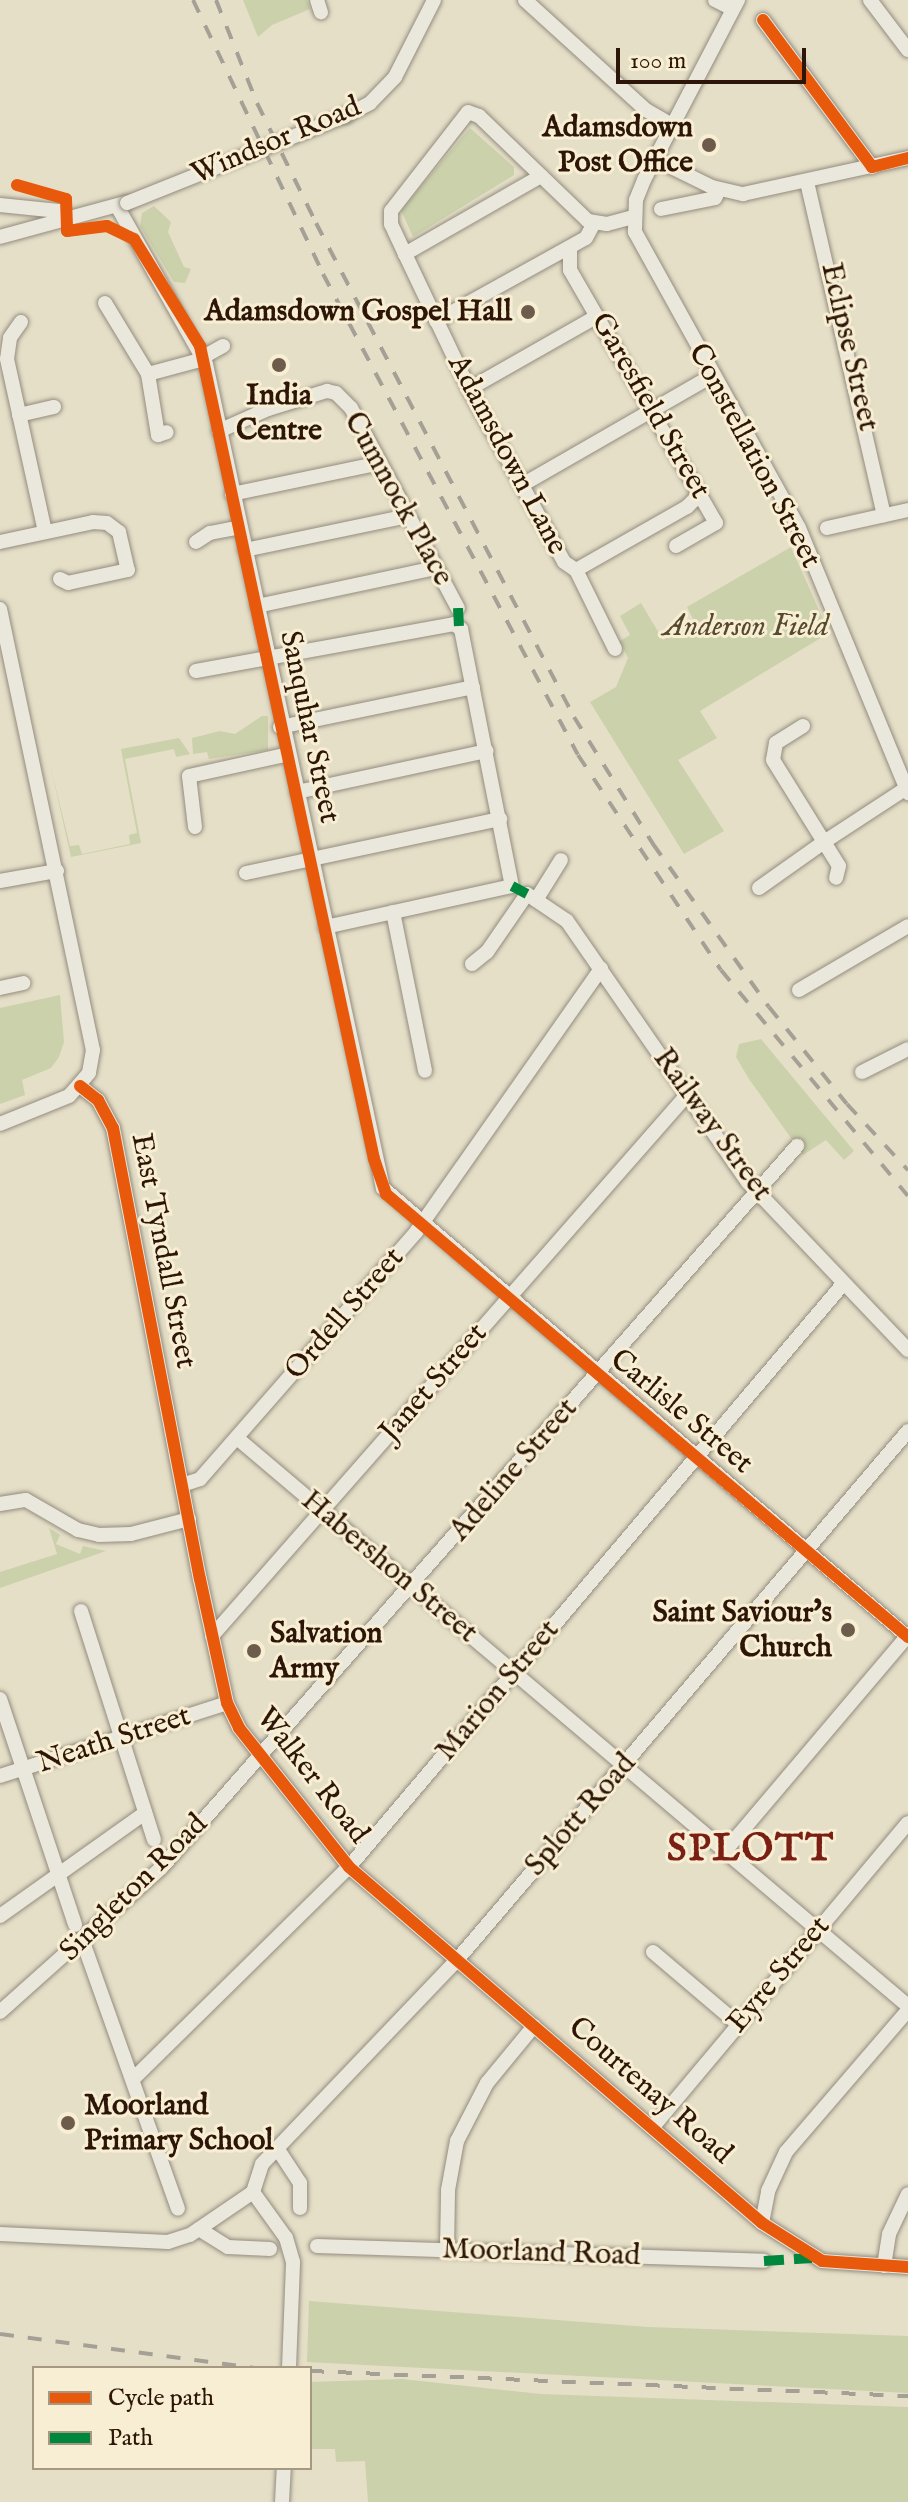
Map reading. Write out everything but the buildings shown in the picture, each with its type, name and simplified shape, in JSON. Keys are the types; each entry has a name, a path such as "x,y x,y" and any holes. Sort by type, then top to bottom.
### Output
{"street":[{"name":"Windsor Road","path":"0,237 60,224 67,216 122,204 345,116 370,103 395,77 434,0"},
{"path":"525,0 646,110 672,125"},
{"path":"594,223 634,217 655,159 735,4 715,0"},
{"path":"870,0 908,50"},
{"path":"763,20 872,167"},
{"name":"Adamsdown Lane","path":"541,176 479,116 468,112 391,211 405,254 469,389 564,562 576,570 615,649"},
{"path":"655,159 719,190 752,194 908,158"},
{"path":"405,254 541,176 594,223"},
{"name":"Eclipse Street","path":"807,182 884,515"},
{"path":"661,209 715,198 719,190"},
{"name":"Sanquhar Street","path":"122,204 204,358 280,727 289,754 380,1181 390,1200 421,1225"},
{"name":"Windsor Road","path":"0,205 59,211 67,216"},
{"name":"Constellation Street","path":"634,217 641,248 799,528 907,789"},
{"path":"436,321 570,248 586,238 594,223"},
{"name":"Garesfield Street","path":"570,248 570,270 716,523 676,546"},
{"path":"105,303 148,374 158,435 167,432"},
{"path":"469,389 596,317"},
{"path":"21,322 6,349 45,532"},
{"path":"148,374 204,358 223,346"},
{"path":"522,485 713,375"},
{"name":"Cumnock Place","path":"219,431 268,409 335,392 351,408 458,608"},
{"path":"19,415 54,407"},
{"path":"232,494 380,463"},
{"path":"576,570 682,510 700,494"},
{"path":"827,528 908,510"},
{"path":"245,550 408,516"},
{"path":"0,542 100,522 114,527 122,539 128,570 68,583 60,579"},
{"path":"196,542 210,533 240,527"},
{"path":"257,606 436,568"},
{"path":"0,609 93,1039 92,1063 80,1086 63,1100 0,1124"},
{"path":"196,671 454,624 461,629 512,886 325,927"},
{"path":"280,727 473,687"},
{"path":"803,726 776,743 773,760 839,866 836,878"},
{"path":"297,792 487,751"},
{"path":"195,827 189,776 289,754"},
{"path":"759,888 907,789"},
{"path":"246,873 500,819"},
{"path":"472,964 487,952 561,860"},
{"path":"0,881 57,871"},
{"name":"Railway Street","path":"531,897 567,921 756,1191 908,1350"},
{"path":"393,912 425,1071"},
{"path":"799,990 908,926"},
{"name":"Ordell Street","path":"182,1485 200,1479 421,1225 601,969"},
{"path":"0,988 23,983"},
{"path":"862,1072 908,1049"},
{"name":"East Tyndall Street","path":"80,1086 98,1100 113,1128 164,1391"},
{"name":"Janet Street","path":"212,1636 687,1095"},
{"name":"Adeline Street","path":"261,1756 797,1146"},
{"name":"Carlisle Street","path":"421,1225 908,1636"},
{"name":"Marion Street","path":"133,2079 349,1867 843,1284"},
{"name":"Walker Road","path":"164,1391 227,1703 261,1756 349,1867 457,1960"},
{"name":"Splott Road","path":"253,2192 253,2180 277,2148 457,1960 908,1431"},
{"name":"Habershon Street","path":"237,1438 908,2008"},
{"path":"0,1504 26,1500 78,1530 110,1536 189,1519"},
{"path":"81,1611 154,1840"},
{"path":"725,1851 908,1636"},
{"path":"0,1699 75,1925"},
{"name":"Neath Street","path":"0,1776 227,1703"},
{"name":"Singleton Road","path":"0,2012 83,1942 162,1867 261,1756"},
{"path":"0,1916 145,1813"},
{"name":"Eyre Street","path":"652,2128 908,1823"},
{"path":"83,1942 178,2209"},
{"path":"653,1952 738,2024"},
{"name":"Courtenay Road","path":"457,1960 762,2223 812,2258 834,2264 884,2266"},
{"path":"762,2223 768,2191 786,2152 908,2008"},
{"path":"447,2250 450,2175 457,2141 487,2083 534,2026"},
{"path":"277,2148 300,2183 300,2208"},
{"path":"0,2234 168,2242 199,2229 253,2192 291,2251 289,2366"},
{"path":"908,2194 893,2223 884,2266 908,2267"},
{"path":"199,2229 228,2247 270,2249"},
{"name":"Moorland Road","path":"317,2246 764,2261"},
{"path":"282,2502 284,2470"}],"green space":[{"path":"243,0 307,0 310,9 272,25 258,37"},
{"path":"470,128 514,167 514,175 413,237 401,210"},
{"path":"154,206 171,222 168,232 184,267 191,269 185,283 174,282 140,226 142,213"},
{"name":"Anderson Field","path":"791,547 829,633 700,711 717,738 678,760 724,831 684,854 590,702 616,687 628,658 620,641 630,635 620,616 641,603 663,640 694,621 687,607"},
{"path":"262,716 268,716 268,750 209,759 207,752 193,754 192,738 220,731 235,734"},
{"path":"179,738 190,754 176,757 174,749 125,759 141,843 71,857 50,764 70,846 79,845 82,854 130,844 129,835 137,833 121,749"},
{"path":"60,995 64,1042 59,1057 51,1068 22,1080 25,1095 0,1104 0,1008"},
{"path":"761,1039 854,1151 844,1160 826,1140 803,1155 749,1079 736,1057 739,1044"},
{"path":"49,1528 60,1535 56,1544 80,1554 83,1546 106,1551 0,1588 0,1572 57,1554"},
{"path":"309,2301 648,2327 908,2336 908,2393 307,2362"},
{"path":"402,2379 541,2394 908,2407 908,2502 368,2502 365,2461 336,2462 335,2449 312,2449 312,2382"}],"railway":[{"path":"193,0 323,274 578,755 721,970 908,1196"},
{"path":"216,0 257,103 316,223 574,717 653,844 769,1007 847,1104 908,1170"},
{"path":"0,2334 240,2366"},
{"path":"312,2371 908,2396"}],"marked path":[{"path":"458,608 459,626"},
{"path":"512,886 527,894"},
{"path":"764,2261 812,2258"}],"cycle path":[{"path":"763,20 872,167 908,158"},
{"path":"17,185 66,199 67,231 107,226 134,239 200,346 374,1159 386,1194 908,1637"},
{"path":"80,1086 98,1100 113,1128 200,1579 227,1703 239,1728 349,1867 762,2223 822,2261 908,2267"}],"place":[{"name":"Adamsdown Post Office","path":"709,145"},
{"name":"Adamsdown Gospel Hall","path":"528,312"},
{"name":"India Centre","path":"279,365"},
{"name":"Saint Saviour's Church","path":"848,1630"},
{"name":"Salvation Army","path":"254,1651"},
{"name":"Moorland Primary School","path":"68,2123"}],"district":[{"name":"SPLOTT","path":"751,1851"}]}
